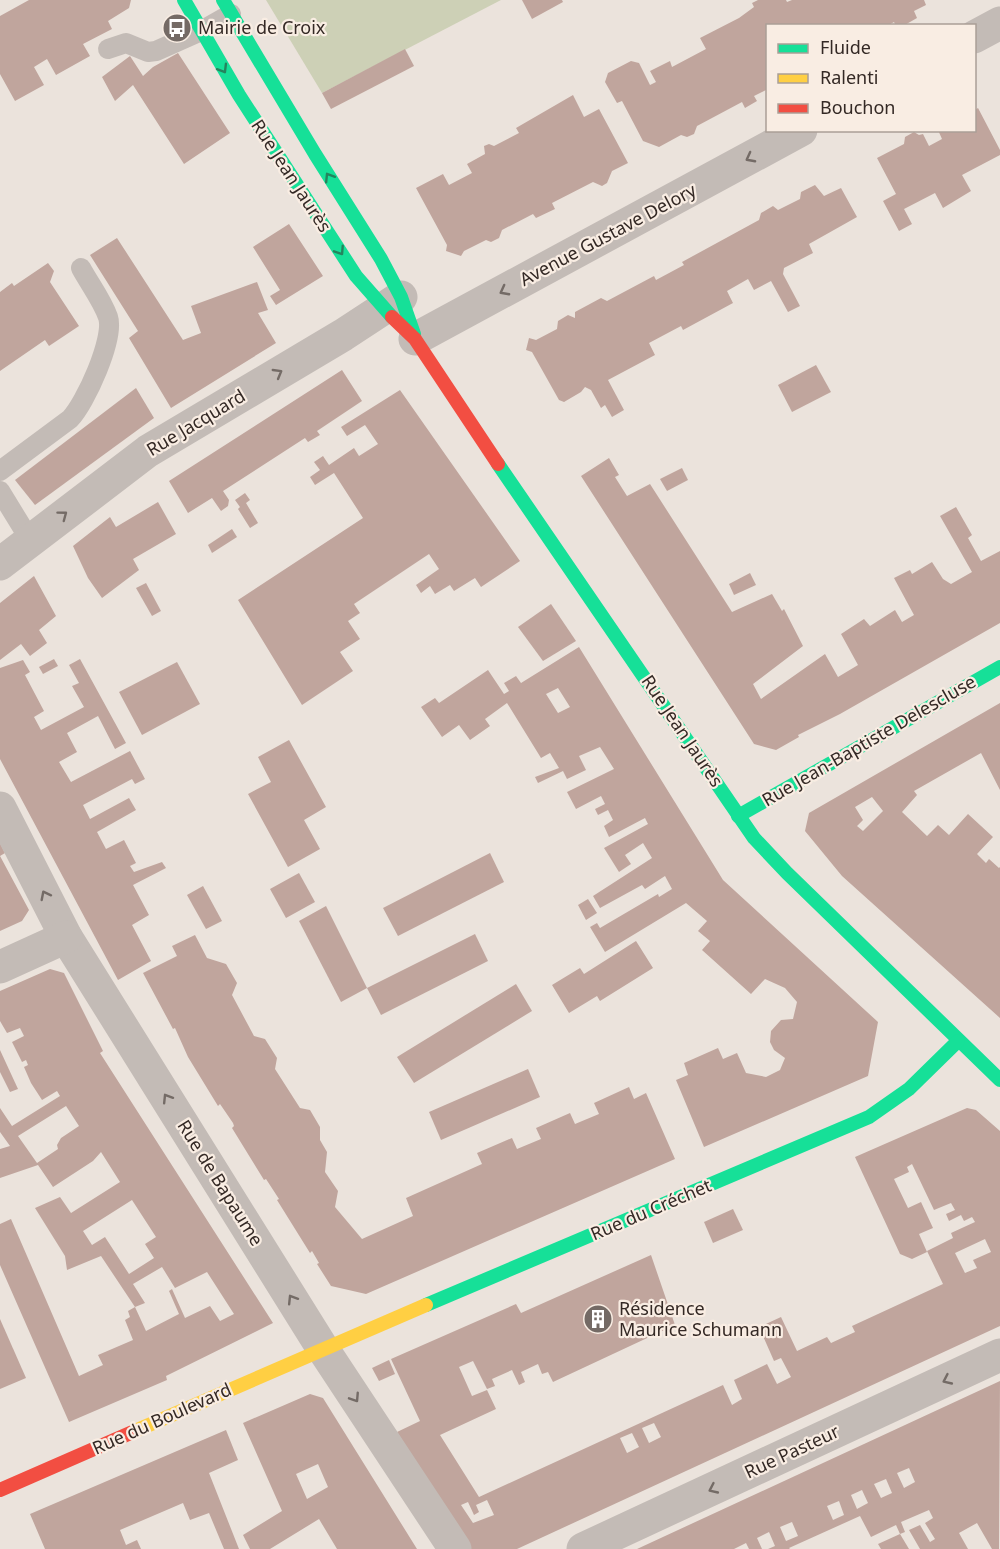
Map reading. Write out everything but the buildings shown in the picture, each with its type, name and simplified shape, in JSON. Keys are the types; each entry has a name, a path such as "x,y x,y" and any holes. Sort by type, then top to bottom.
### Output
{"main road":[{"name":"Rue Jean Jaurès","path":"184,0 239,95 356,276 392,303 415,339"},
{"name":"Rue Jean Jaurès","path":"227,7 381,259 392,303 445,386 738,816 754,838 787,873 1000,1080"},
{"name":"Rue Jean-Baptiste Delescluse","path":"738,816 1000,667"},
{"name":"Rue du Créchet","path":"323,1349 869,1117 909,1089 958,1041"},
{"name":"Rue du Boulevard","path":"0,1490 323,1349"}],"street":[{"path":"976,36 1000,23"},
{"name":"Avenue Gustave Delory","path":"415,339 797,132"},
{"name":"Rue Jacquard","path":"0,564 148,450 343,335 392,303"},
{"name":"Rue de Bapaume","path":"0,808 66,937 323,1349 454,1549"},
{"path":"0,967 66,937"},
{"name":"Rue Pasteur","path":"584,1549 1000,1355"}],"lane":[{"path":"108,49 126,43 148,52 156,51 201,31 227,7"},
{"path":"0,471 70,419 77,412 88,392 106,345 110,326 108,317 81,268"},
{"path":"0,491 30,540"}],"green space":[{"path":"266,0 501,0 322,93"}],"traffic: fast":[{"path":"184,0 239,95 356,276 392,317"},
{"path":"223,0 381,259 401,297 414,334"},
{"path":"498,464 754,838 787,873 1000,1080"},
{"path":"738,816 1000,667"},
{"path":"426,1305 869,1117 909,1089 958,1041"}],"traffic: slow":[{"path":"135,1431 426,1305"}],"traffic: jam":[{"path":"392,317 415,339 498,464"},
{"path":"0,1490 135,1431"}],"place":[{"name":"Mairie de Croix","path":"177,28"},
{"name":"Résidence Maurice Schumann","path":"598,1319"}]}
